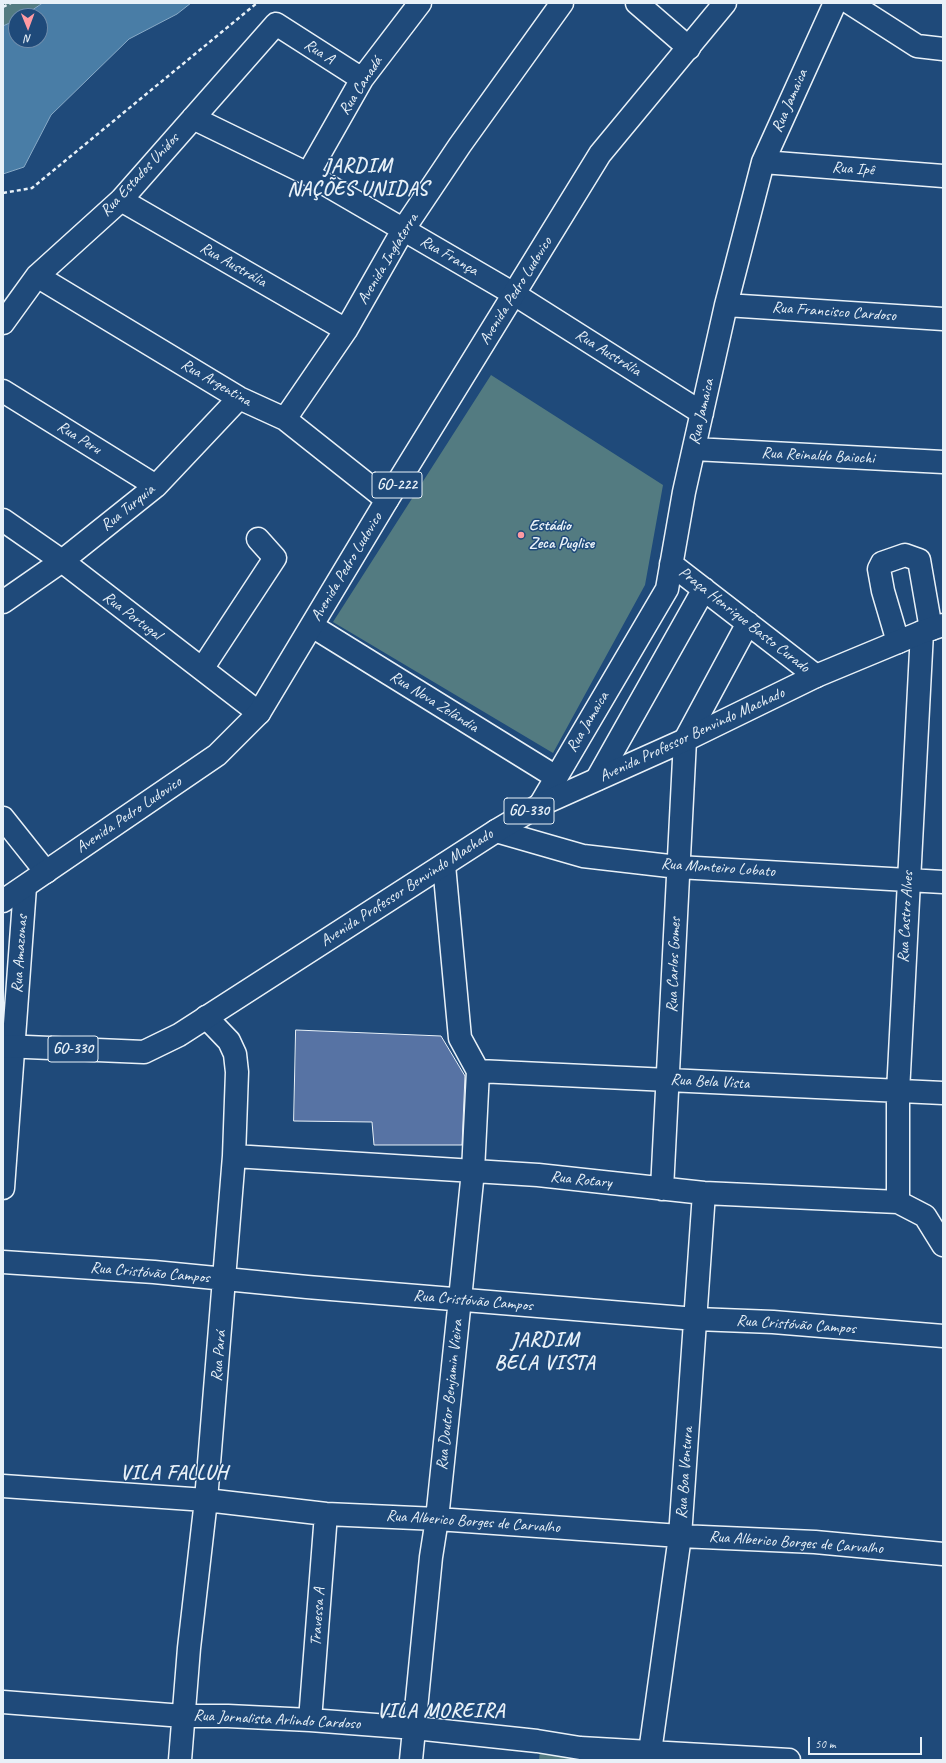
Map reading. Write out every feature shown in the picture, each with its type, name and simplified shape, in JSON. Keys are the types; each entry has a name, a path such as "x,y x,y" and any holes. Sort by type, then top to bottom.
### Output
{"street":[{"name":"Rua Canadá","path":"308,174 362,79 420,3"},
{"name":"Avenida Inglaterra","path":"285,418 346,330 403,230 460,144 562,3"},
{"path":"637,3 689,48"},
{"name":"Avenida Pedro Ludovico","path":"3,901 217,755 259,713 600,154 725,3"},
{"name":"Rua Jamaica","path":"540,805 667,589 694,449 726,305 763,162 835,3"},
{"path":"850,3 917,46 943,49"},
{"name":"Rua A","path":"276,24 362,79"},
{"name":"Rua Estados Unidos","path":"3,323 37,276 121,200 276,24"},
{"name":"Rua França","path":"192,118 308,174 514,294"},
{"name":"Rua Ipê","path":"763,162 943,176"},
{"name":"Rua Austrália","path":"121,200 346,330"},
{"name":"Rua Argentina","path":"37,276 240,398 285,418 388,500"},
{"name":"Rua Austrália","path":"514,294 702,413"},
{"name":"Rua Francisco Cardoso","path":"726,305 943,319"},
{"name":"Rua Peru","path":"3,391 156,486"},
{"name":"Rua Turquia","path":"3,602 62,561 156,486 240,398"},
{"name":"Rua Reinaldo Baiochi","path":"694,449 943,462"},
{"name":"Rua Portugal","path":"3,520 62,561 259,713"},
{"path":"202,669 275,558 258,539"},
{"name":"Rua Castro Alves","path":"898,642 879,569 882,563 905,555 919,560 932,629 908,880 898,1092 898,1202"},
{"name":"Praça Henrique Basto Curado","path":"672,564 816,676"},
{"path":"598,779 704,589"},
{"path":"685,740 748,623"},
{"name":"Rua Nova Zelândia","path":"312,626 556,777"},
{"name":"Avenida Professor Benvindo Machado","path":"8,1046 144,1052 179,1035 496,831 540,805 685,740 816,676 932,629"},
{"name":"Rua Carlos Gomes","path":"662,1189 669,1079 685,740"},
{"path":"3,818 46,872"},
{"name":"Rua Monteiro Lobato","path":"496,831 583,856 678,867 943,882"},
{"path":"444,865 460,1038 478,1071"},
{"name":"Rua Amazonas","path":"3,1188 8,1046 25,887"},
{"name":"Rua Pará","path":"180,1760 206,1500 225,1280 234,1156 237,1072 235,1054 229,1041 206,1018"},
{"name":"Rua Bela Vista","path":"478,1071 943,1093"},
{"name":"Rua Doutor Benjamin Vieira","path":"411,1760 431,1557 437,1519 460,1299 472,1171 478,1071"},
{"name":"Rua Rotary","path":"234,1156 538,1175 704,1193 898,1202 925,1216 943,1245"},
{"name":"Rua Boa Ventura","path":"650,1752 680,1536 704,1193"},
{"name":"Rua Cristóvão Campos","path":"3,1262 154,1272 225,1280 696,1319 773,1322 943,1336"},
{"name":"Rua Alberico Borges de Carvalho","path":"3,1486 206,1500 326,1514 437,1519 680,1536 815,1542 943,1554"},
{"name":"Travessa A","path":"310,1720 326,1514"},
{"name":"Rua Jornalista Arlindo Cardoso","path":"3,1702 184,1710 228,1716 310,1720 415,1728 580,1748 789,1760"}],"path":[{"path":"3,8 11,3"},
{"path":"3,193 32,188 257,3"}],"green space":[{"path":"3,3 43,3 36,8 8,8 8,24 3,26"},
{"name":"Estádio Zeca Puglise","path":"491,375 663,485 645,585 553,753 333,622"},
{"path":"540,1749 673,1760 539,1760"}],"water":[{"path":"43,3 191,3 177,14 129,39 51,115 24,167 3,174 3,26 8,24 8,48 48,48 48,8 36,8"}],"building":[{"path":"296,1030 441,1036 465,1076 462,1145 374,1145 372,1122 294,1121"}],"place":[{"name":"Estádio Zeca Puglise","path":"521,535"}],"district":[{"name":"JARDIM NAÇÕES UNIDAS","path":"358,178"},
{"name":"JARDIM BELA VISTA","path":"545,1352"},
{"name":"VILA FALLUH","path":"174,1474"},
{"name":"VILA MOREIRA","path":"441,1712"}]}
